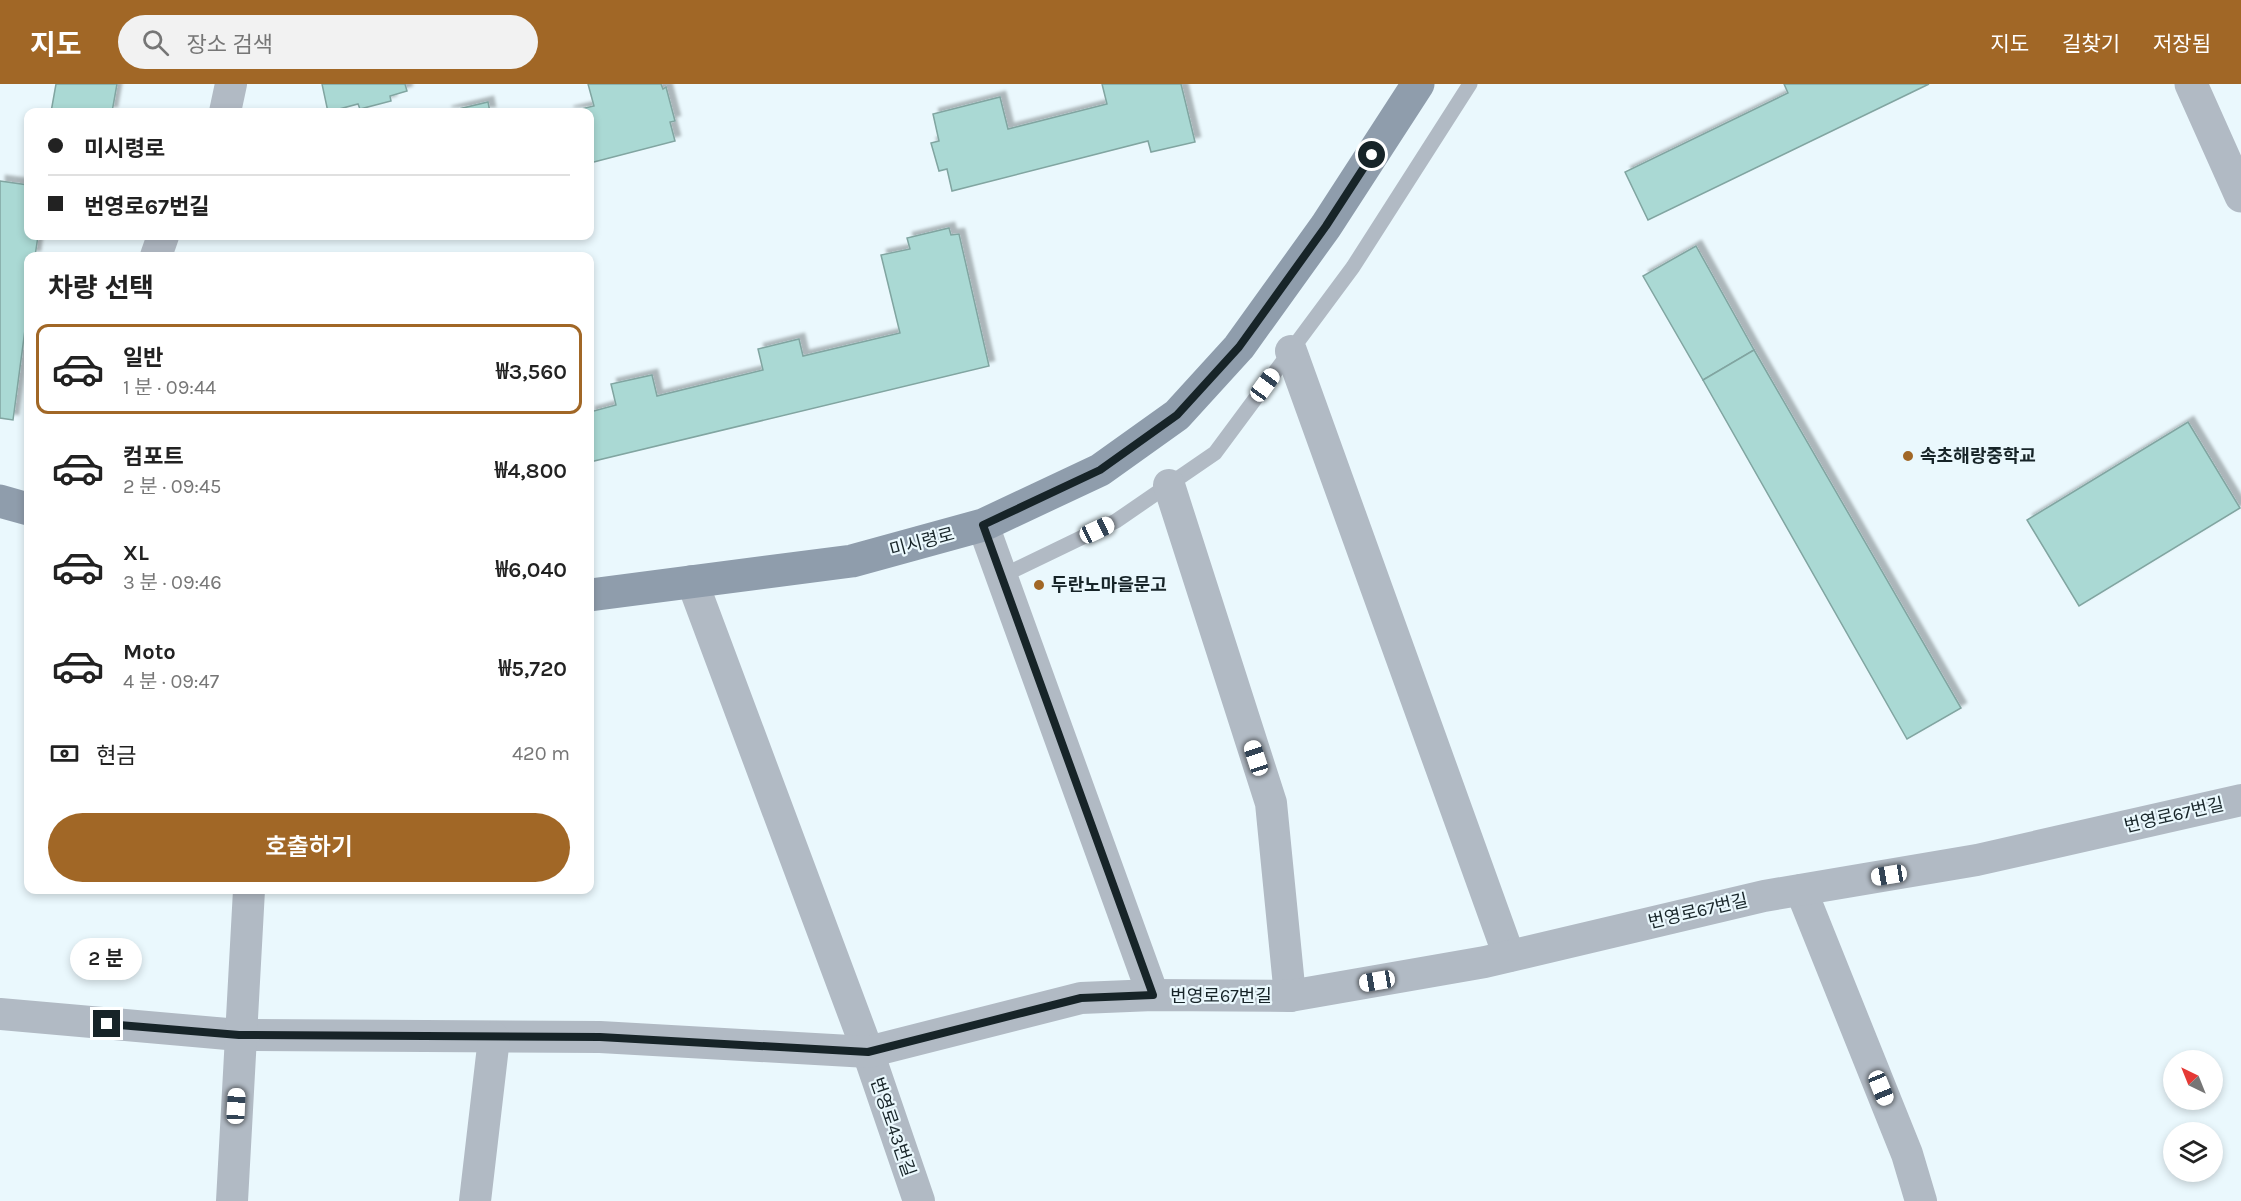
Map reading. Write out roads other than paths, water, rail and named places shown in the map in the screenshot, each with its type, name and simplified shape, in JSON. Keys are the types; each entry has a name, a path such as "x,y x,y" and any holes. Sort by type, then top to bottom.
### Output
{"main road":[{"name":"미시령로","path":"594,594 852,561 983,525 1100,470 1177,415 1239,347 1326,226 1418,84"},
{"path":"0,501 24,508"}],"street":[{"path":"226,108 231,84"},
{"path":"2191,84 2241,195"},
{"path":"1291,351 1509,956"},
{"path":"1169,485 1271,803 1290,996"},
{"name":"번영로67번길","path":"983,525 1153,995"},
{"name":"번영로43번길","path":"692,581 868,1052 919,1201"},
{"name":"번영로67번길","path":"0,1014 239,1035 600,1037 868,1052 1081,998 1153,995 1290,996 1509,956 1764,896 1977,860 2241,800"},
{"path":"1801,890 1907,1154 1921,1201"},
{"path":"232,1201 239,1035 249,894"},
{"path":"475,1201 494,1038"}],"lane":[{"path":"1002,576 1116,521 1215,453 1353,267 1470,84"}],"place":[{"name":"속초해랑중학교","path":"1908,456"},
{"name":"두란노마을문고","path":"1039,585"}]}
